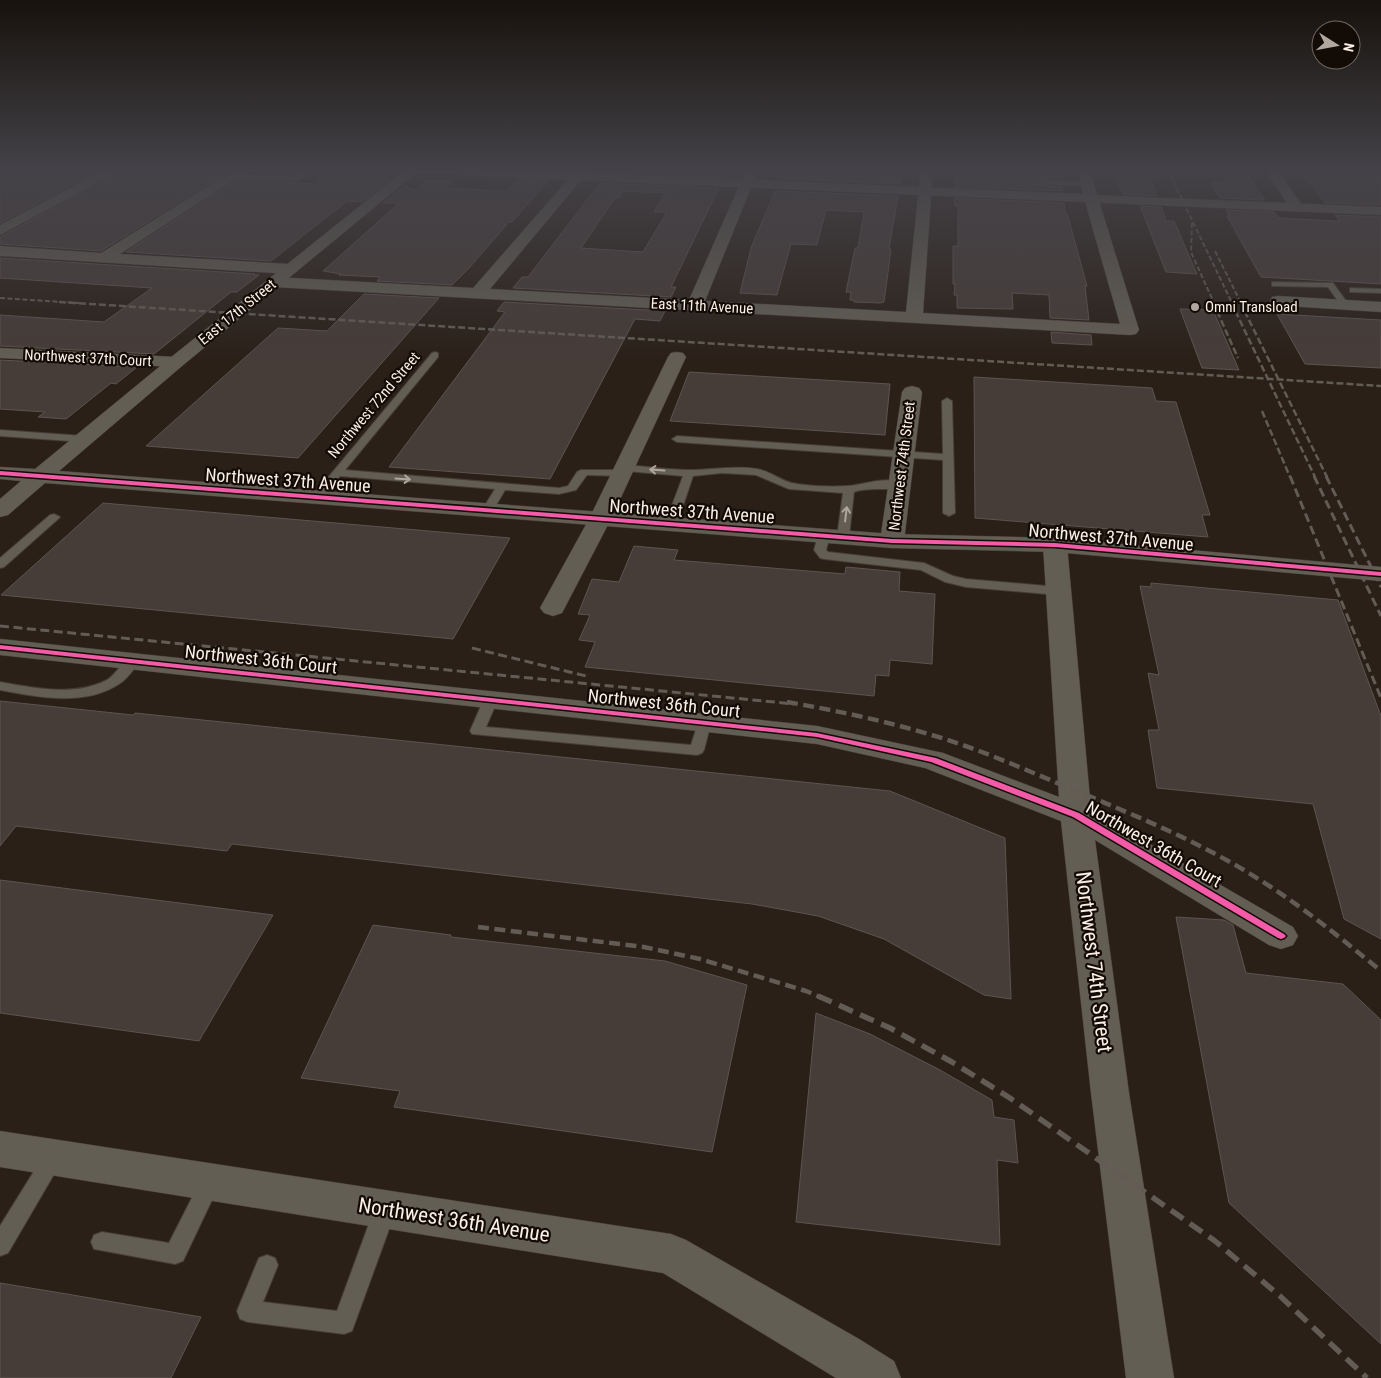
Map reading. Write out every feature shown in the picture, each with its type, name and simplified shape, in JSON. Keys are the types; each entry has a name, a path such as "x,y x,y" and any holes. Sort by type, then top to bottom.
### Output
{"street":[{"path":"103,258 144,232"},
{"name":"East 17th Street","path":"0,510 38,476 335,232"},
{"path":"477,294 531,232"},
{"path":"695,305 726,232"},
{"path":"914,318 922,232"},
{"name":"East 11th Avenue","path":"274,282 1130,330 1101,232"},
{"path":"0,251 290,268"},
{"path":"1278,301 1381,306"},
{"name":"Northwest 37th Court","path":"0,353 176,362"},
{"path":"554,608 600,519 677,357"},
{"name":"Northwest 74th Street","path":"892,541 912,392"},
{"name":"Northwest 37th Avenue","path":"0,474 892,541 1055,545 1381,574"},
{"name":"Northwest 74th Street","path":"1055,545 1076,815 1110,1093 1150,1378"},
{"name":"Northwest 36th Court","path":"0,647 817,735 933,760 1076,815 1281,936"},
{"name":"Northwest 36th Avenue","path":"0,1149 671,1254 843,1355 877,1378"}],"lane":[{"path":"1275,284 1330,285 1344,305"},
{"path":"1353,290 1381,291"},
{"name":"Northwest 72nd Street","path":"317,498 435,355"},
{"path":"947,401 949,513"},
{"path":"0,433 84,439"},
{"path":"676,439 948,457"},
{"path":"336,473 560,491 572,488 581,474 585,472 623,470 689,473 722,470 756,472 768,475 789,486 849,490 857,486 873,484 899,486"},
{"path":"672,524 689,473"},
{"path":"488,510 502,486"},
{"path":"849,490 833,537 820,550 824,555 924,567 950,579 966,583 1058,591"},
{"path":"0,564 54,517"},
{"path":"0,549 15,550"},
{"path":"0,686 28,691 84,694 115,680 133,660"},
{"path":"0,1246 53,1157"},
{"path":"102,1242 175,1254 210,1182"},
{"path":"267,1265 248,1311 344,1324 385,1209"}],"building":[{"path":"9,232 131,232 101,251 0,244 0,237"},
{"path":"156,232 307,232 271,261 126,252"},
{"path":"366,232 500,232 452,285 377,281 380,277 339,275 341,274 323,271"},
{"path":"562,232 592,232 581,248 643,252 655,232 698,232 671,287 676,287 671,297 513,288 522,277 528,277"},
{"path":"758,232 820,232 817,245 791,244 777,295 740,293 751,248"},
{"path":"861,232 892,232 884,302 854,302 854,300 850,300 851,292 846,292 855,248 858,248"},
{"path":"958,232 1072,232 1087,286 1085,286 1089,320 1050,318 1049,295 1012,293 1013,309 957,308 957,295 954,295 955,284 953,284 953,246 958,246"},
{"path":"1150,232 1179,232 1197,274 1166,272"},
{"path":"1236,232 1381,232 1381,284 1261,277"},
{"path":"0,258 259,275 237,292 231,292 154,354 0,346 0,315 104,322 152,288 0,278"},
{"path":"364,294 439,298 298,458 146,446 278,328 327,331"},
{"path":"504,302 665,311 660,321 635,319 550,479 389,467 505,312 497,311"},
{"path":"1180,309 1213,310 1239,370 1202,368"},
{"path":"1277,314 1381,320 1381,368 1305,364"},
{"path":"1051,332 1091,335 1092,345 1052,343"},
{"path":"0,360 137,367 116,384 111,383 66,419 38,417 45,412 0,409"},
{"path":"689,372 890,384 885,435 670,421"},
{"path":"974,377 1152,388 1156,401 1176,402 1210,515 1202,515 1208,537 975,518"},
{"path":"103,503 510,538 453,639 1,595"},
{"path":"634,546 678,550 674,560 845,574 846,567 900,572 899,591 935,594 932,664 890,660 889,676 876,675 874,696 585,667 595,642 579,640 590,615 578,614 592,579 619,582"},
{"path":"1151,583 1338,600 1381,716 1381,939 1344,919 1313,804 1157,788 1148,730 1159,730 1148,673 1159,675 1140,586 1151,587"},
{"path":"0,701 133,715 135,713 890,791 1005,838 1011,999 984,995 884,939 818,916 752,904 232,844 227,851 16,826 0,846"},
{"path":"0,880 273,915 199,1041 0,1013"},
{"path":"1176,917 1224,920 1233,925 1246,973 1343,984 1381,1020 1381,1344 1229,1203"},
{"path":"373,925 451,935 451,937 665,961 747,985 712,1152 394,1107 400,1091 301,1078"},
{"path":"816,1013 870,1034 940,1070 992,1100 994,1117 1014,1120 1018,1163 997,1160 1000,1245 796,1222"},
{"path":"0,1283 201,1317 171,1378 0,1378"}],"railway":[{"path":"1192,232 1191,252 1214,303"},
{"path":"1198,232 1232,303"},
{"path":"1215,251 1241,303"},
{"path":"0,298 79,303"},
{"path":"59,302 1268,379"},
{"path":"1213,302 1238,358"},
{"path":"1231,302 1268,379"},
{"path":"1240,302 1279,379"},
{"path":"1268,379 1279,379"},
{"path":"1268,379 1315,477"},
{"path":"1279,379 1381,386"},
{"path":"1279,379 1327,477"},
{"path":"1262,411 1290,477"},
{"path":"1290,476 1381,698"},
{"path":"1314,476 1381,616"},
{"path":"1326,476 1381,587"},
{"path":"0,626 794,704"},
{"path":"472,648 586,676"},
{"path":"787,702 874,720 960,744 1020,767 1149,822 1217,855 1276,890 1337,935 1381,971"},
{"path":"478,927 644,947 700,959 820,997"},
{"path":"818,996 890,1028 952,1062 1010,1098 1215,1241 1280,1296 1367,1378"}],"cycle path":[{"path":"0,473 892,541 1055,545 1381,574"},
{"path":"0,647 817,735 933,760 1076,815 1281,936"}],"place":[{"name":"Omni Transload","path":"1195,307"}]}
